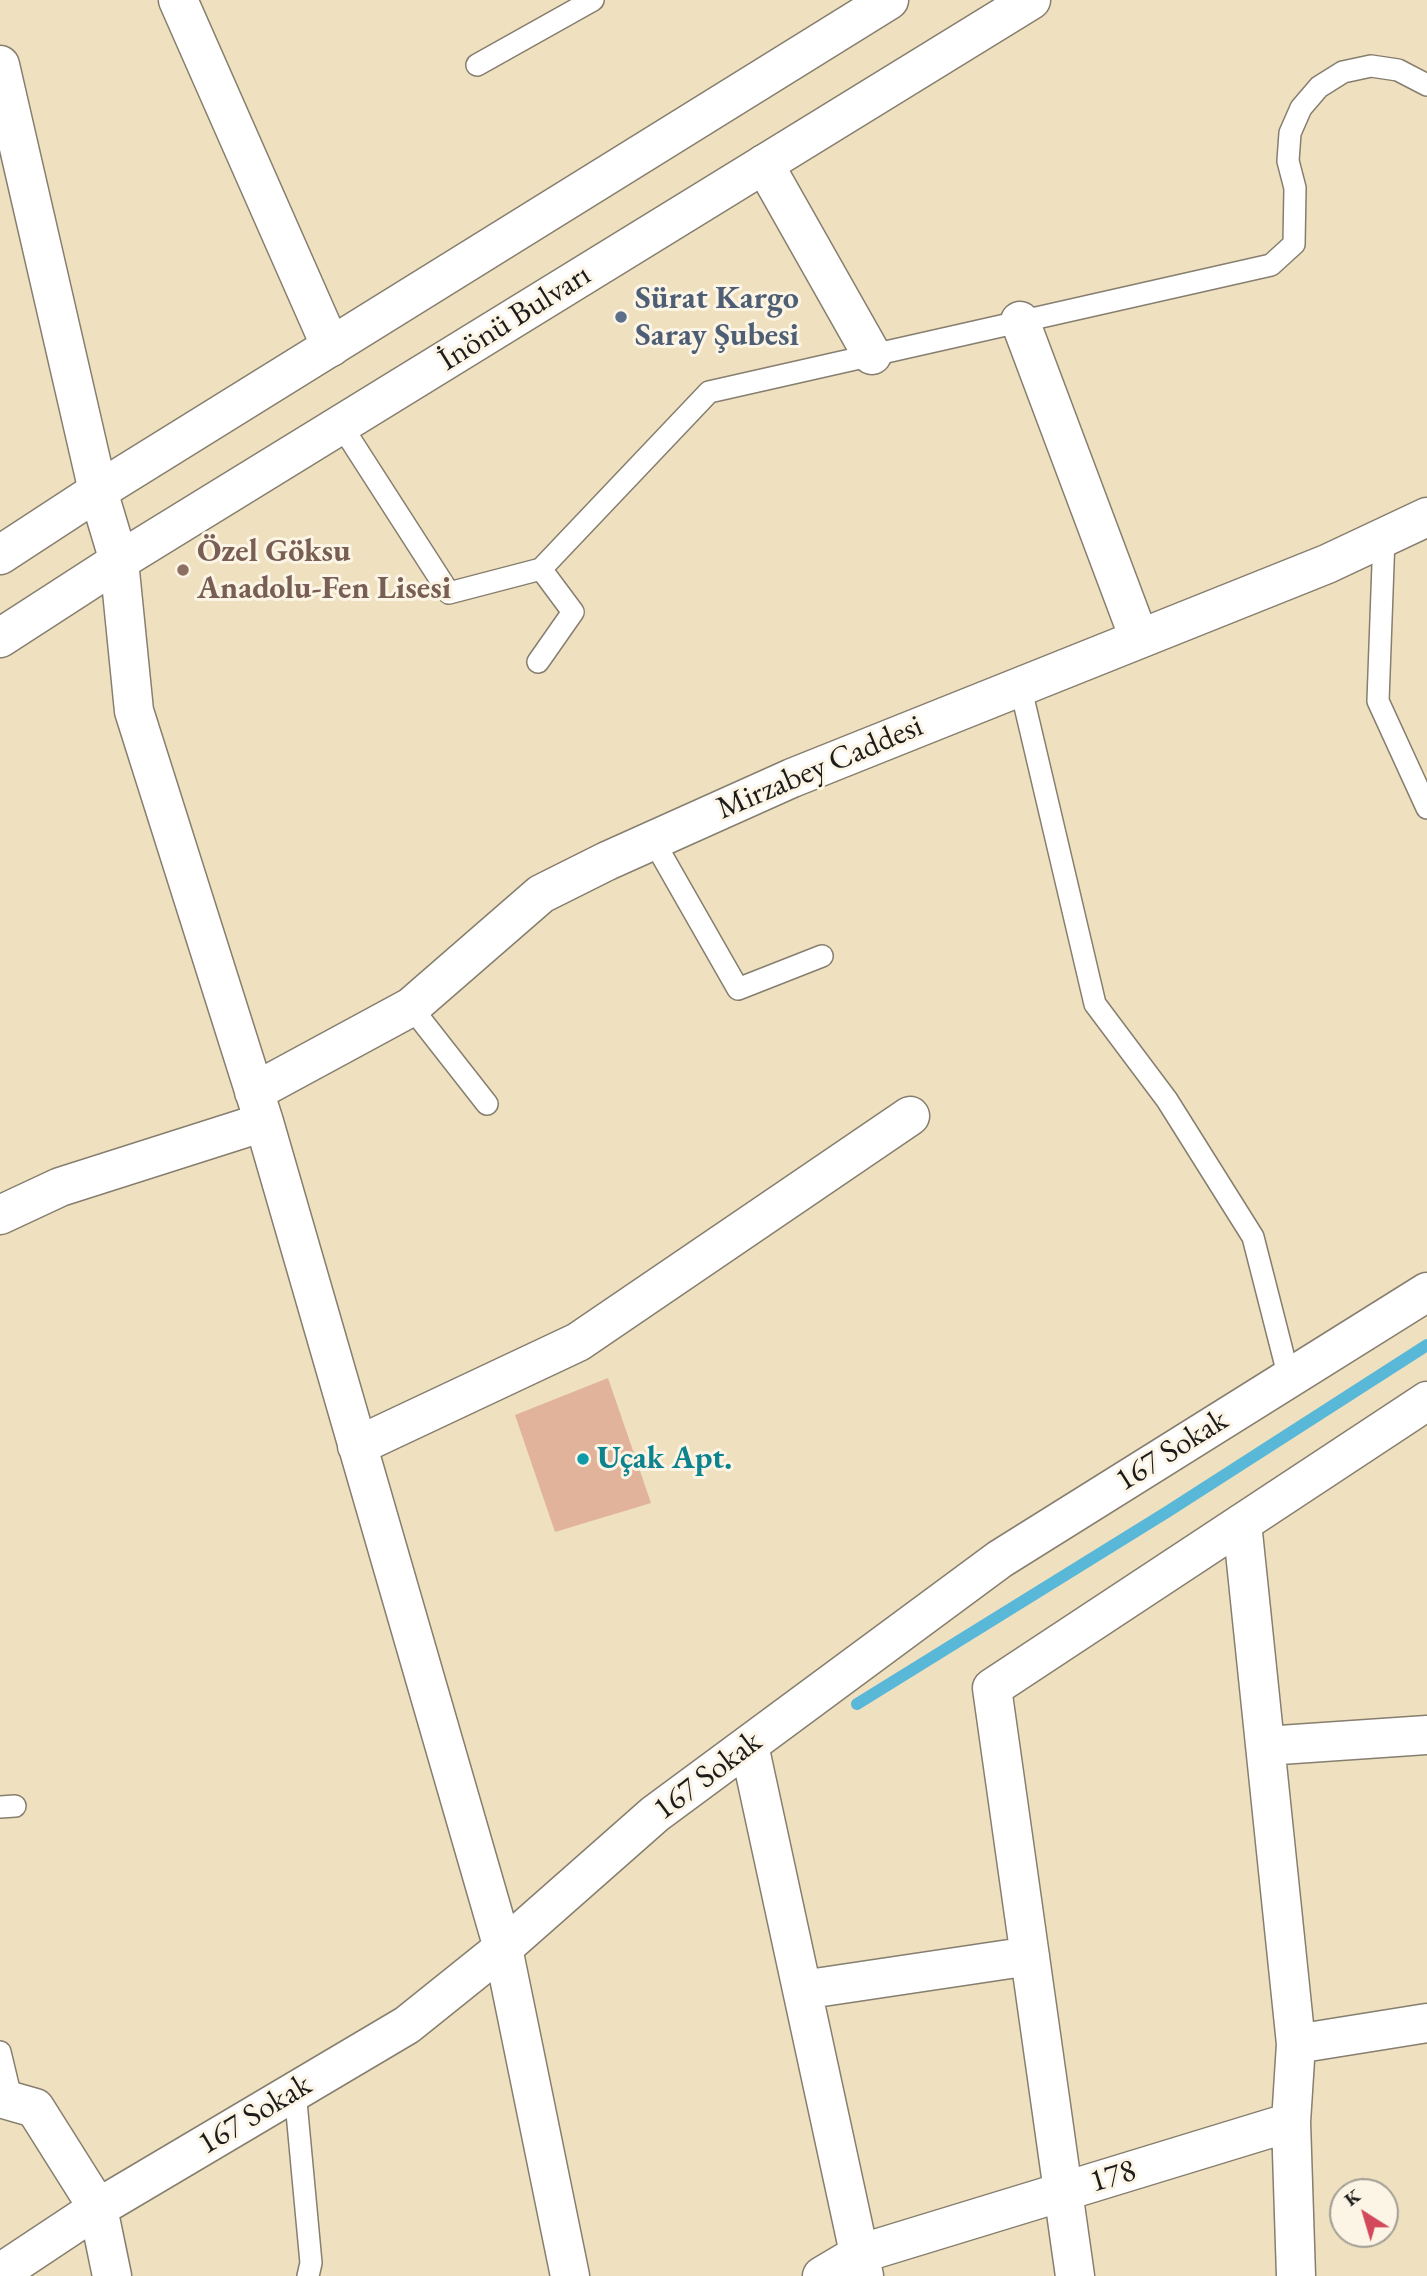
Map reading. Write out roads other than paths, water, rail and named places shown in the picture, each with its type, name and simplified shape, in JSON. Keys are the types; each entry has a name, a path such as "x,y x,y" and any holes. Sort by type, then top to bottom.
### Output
{"street":[{"path":"178,0 331,347"},
{"path":"0,555 98,491 889,0"},
{"name":"İnönü Bulvarı","path":"0,638 119,561 1031,0"},
{"path":"0,65 98,491 119,561 134,711 259,1107 503,1948 570,2276"},
{"path":"764,164 872,355"},
{"path":"1020,321 1139,638"},
{"name":"Mirzabey Caddesi","path":"0,1215 60,1187 259,1107 411,1007 541,894 792,778 1327,564 1427,517"},
{"path":"357,1446 578,1342 910,1116"},
{"name":"167 Sokak","path":"0,2273 98,2208 407,2025 503,1948 655,1814 1000,1559 1427,1292"},
{"path":"1075,2276 992,1688 1427,1401"},
{"path":"1241,1523 1296,2044 1291,2122 1296,2276"},
{"path":"1265,1746 1427,1735"},
{"path":"749,1745 862,2265"},
{"path":"802,1990 1030,1956"},
{"path":"1296,2044 1427,2023"},
{"path":"6,2100 35,2108 98,2208 112,2276"},
{"name":"178","path":"822,2276 862,2265 1063,2192 1291,2122"}],"lane":[{"path":"477,65 593,0"},
{"path":"341,425 449,593 541,569 709,392 1271,265 1294,244 1295,188 1288,161 1290,133 1307,101 1319,87 1343,72 1371,66 1398,69 1427,85"},
{"path":"1384,537 1378,701 1427,808"},
{"path":"538,662 573,612 541,569"},
{"path":"1020,685 1095,1004 1167,1100 1252,1237 1289,1378"},
{"path":"653,840 738,989 822,957"},
{"path":"411,1007 486,1104"},
{"path":"0,2052 6,2100"},
{"path":"295,2091 310,2263 308,2276"}],"waterway":[{"path":"857,1704 1167,1512 1427,1345"}],"place":[{"name":"Sürat Kargo Saray Şubesi","path":"621,317"},
{"name":"Özel Göksu Anadolu-Fen Lisesi","path":"183,570"},
{"name":"Uçak Apt.","path":"583,1459"}]}
